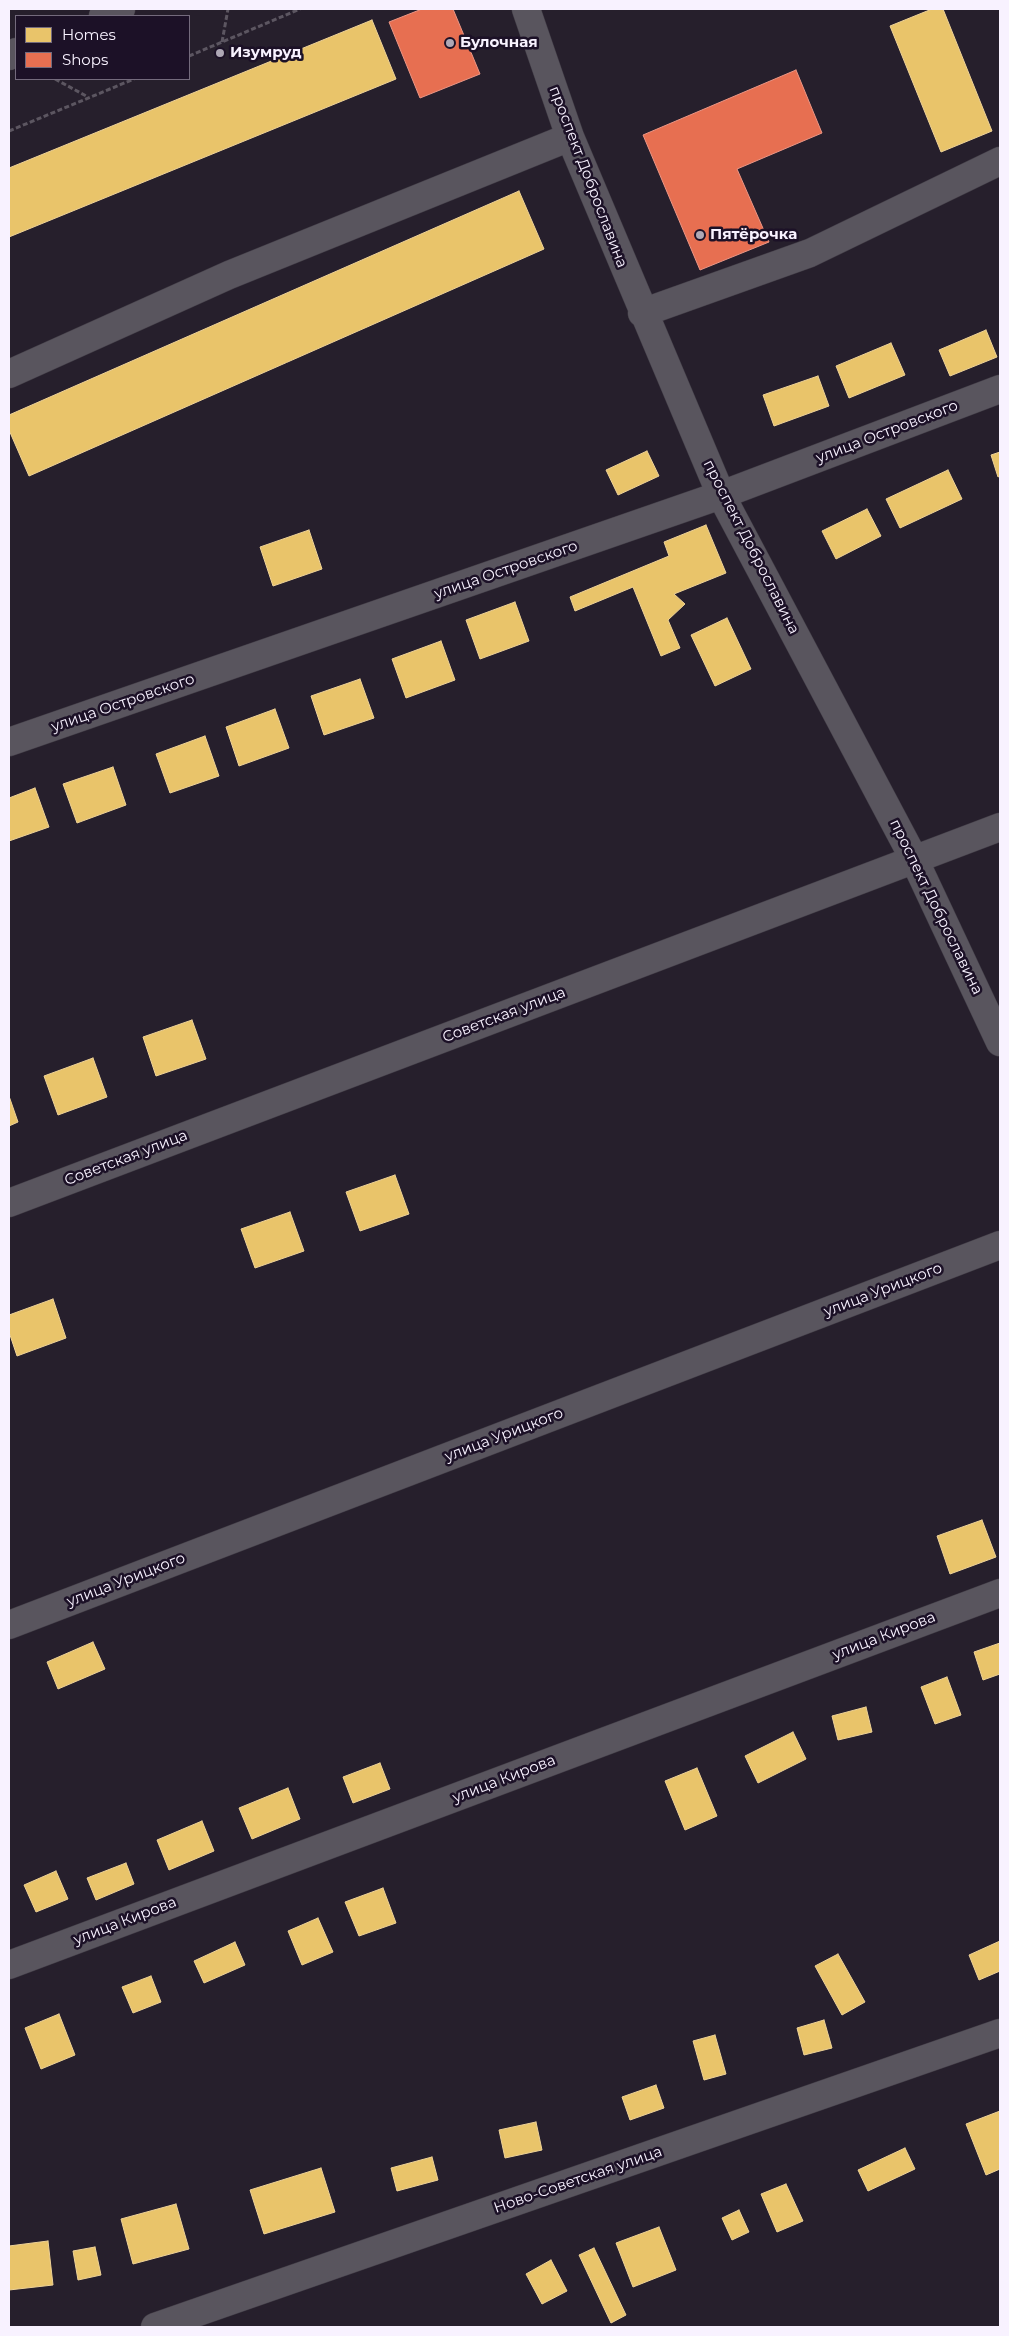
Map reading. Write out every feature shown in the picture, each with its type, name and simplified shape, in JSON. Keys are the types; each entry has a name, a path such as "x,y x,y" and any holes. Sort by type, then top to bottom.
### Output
{"street":[{"path":"106,15 121,9"},
{"name":"проспект Доброславина","path":"526,9 570,137 642,312 721,495 914,859 1000,1042"},
{"path":"9,374 229,275 570,137"},
{"path":"642,312 810,253 1000,161"},
{"name":"улица Островского","path":"9,742 721,495 1000,389"},
{"name":"Советская улица","path":"9,1203 1000,827"},
{"name":"улица Урицкого","path":"9,1625 1000,1245"},
{"name":"улица Кирова","path":"9,1965 1000,1593"},
{"name":"Ново-Советская улица","path":"155,2327 1000,2033"}],"path":[{"path":"222,42 228,9"},
{"path":"190,56 300,9"},
{"path":"57,80 89,98"},
{"path":"9,131 132,80"}],"building: Homes":[{"path":"932,9 943,9 992,131 941,152 890,26"},
{"path":"372,20 396,79 9,237 9,168"},
{"path":"519,191 544,249 29,476 9,430 9,415"},
{"path":"986,330 997,357 950,376 939,350"},
{"path":"891,343 905,375 849,398 836,366"},
{"path":"818,376 829,406 774,426 763,395"},
{"path":"647,451 659,476 618,495 606,470"},
{"path":"1000,452 1000,476 998,477 991,455"},
{"path":"948,470 962,499 900,528 886,499"},
{"path":"867,509 881,536 836,559 822,531"},
{"path":"706,525 726,573 674,594 685,604 668,620 680,648 661,656 633,587 575,611 570,597 669,556 664,542"},
{"path":"309,530 322,569 273,586 260,547"},
{"path":"515,602 529,641 480,659 466,620"},
{"path":"727,618 751,669 715,686 691,635"},
{"path":"441,641 455,680 406,698 392,659"},
{"path":"360,679 374,718 324,735 311,696"},
{"path":"275,709 289,748 239,766 226,727"},
{"path":"205,736 219,776 170,793 156,754"},
{"path":"113,767 126,805 77,823 63,784"},
{"path":"35,788 49,827 9,841 9,798"},
{"path":"192,1020 206,1059 156,1076 143,1037"},
{"path":"93,1058 107,1097 58,1115 44,1076"},
{"path":"9,1096 18,1122 9,1126"},
{"path":"395,1175 409,1214 360,1231 346,1192"},
{"path":"290,1212 304,1251 255,1268 241,1229"},
{"path":"53,1299 66,1338 17,1356 9,1332 9,1315"},
{"path":"982,1520 996,1557 950,1574 937,1536"},
{"path":"93,1642 105,1669 58,1689 47,1662"},
{"path":"1000,1643 1000,1674 983,1680 974,1652"},
{"path":"947,1677 961,1715 935,1724 921,1687"},
{"path":"866,1707 872,1732 838,1740 832,1716"},
{"path":"793,1732 806,1759 758,1783 745,1756"},
{"path":"380,1763 390,1789 353,1803 343,1777"},
{"path":"697,1768 717,1816 685,1830 665,1781"},
{"path":"288,1788 300,1819 252,1839 239,1808"},
{"path":"202,1821 214,1851 169,1870 157,1840"},
{"path":"126,1863 134,1884 96,1900 87,1878"},
{"path":"56,1871 68,1899 36,1912 24,1885"},
{"path":"383,1888 396,1923 359,1936 345,1902"},
{"path":"318,1918 333,1952 302,1965 288,1931"},
{"path":"1000,1941 1000,1971 979,1980 969,1955"},
{"path":"235,1942 245,1965 204,1983 194,1961"},
{"path":"838,1954 865,2002 842,2015 815,1966"},
{"path":"151,1976 161,2002 133,2013 122,1987"},
{"path":"59,2014 75,2055 41,2069 25,2028"},
{"path":"824,2020 832,2048 804,2055 797,2028"},
{"path":"715,2035 726,2074 704,2080 693,2041"},
{"path":"656,2085 664,2108 630,2120 622,2097"},
{"path":"1000,2111 1000,2169 986,2175 966,2124"},
{"path":"536,2122 542,2150 505,2158 499,2130"},
{"path":"905,2148 915,2169 868,2191 858,2170"},
{"path":"432,2157 438,2180 397,2191 391,2168"},
{"path":"321,2168 335,2212 264,2234 250,2190"},
{"path":"786,2184 803,2221 777,2232 761,2194"},
{"path":"176,2204 189,2249 133,2264 121,2219"},
{"path":"739,2210 749,2232 732,2240 722,2218"},
{"path":"659,2227 676,2270 633,2287 616,2243"},
{"path":"48,2241 53,2285 9,2290 9,2246"},
{"path":"95,2247 101,2275 78,2280 73,2251"},
{"path":"594,2248 626,2315 611,2323 579,2255"},
{"path":"551,2260 567,2291 542,2304 526,2274"}],"building: Shops":[{"path":"422,9 453,9 480,74 420,98 389,22"},
{"path":"796,70 822,133 737,169 769,242 700,270 643,135"}],"place":[{"name":"Булочная","path":"450,43"},
{"name":"Изумруд","path":"220,53"},
{"name":"Пятёрочка","path":"700,235"}]}
